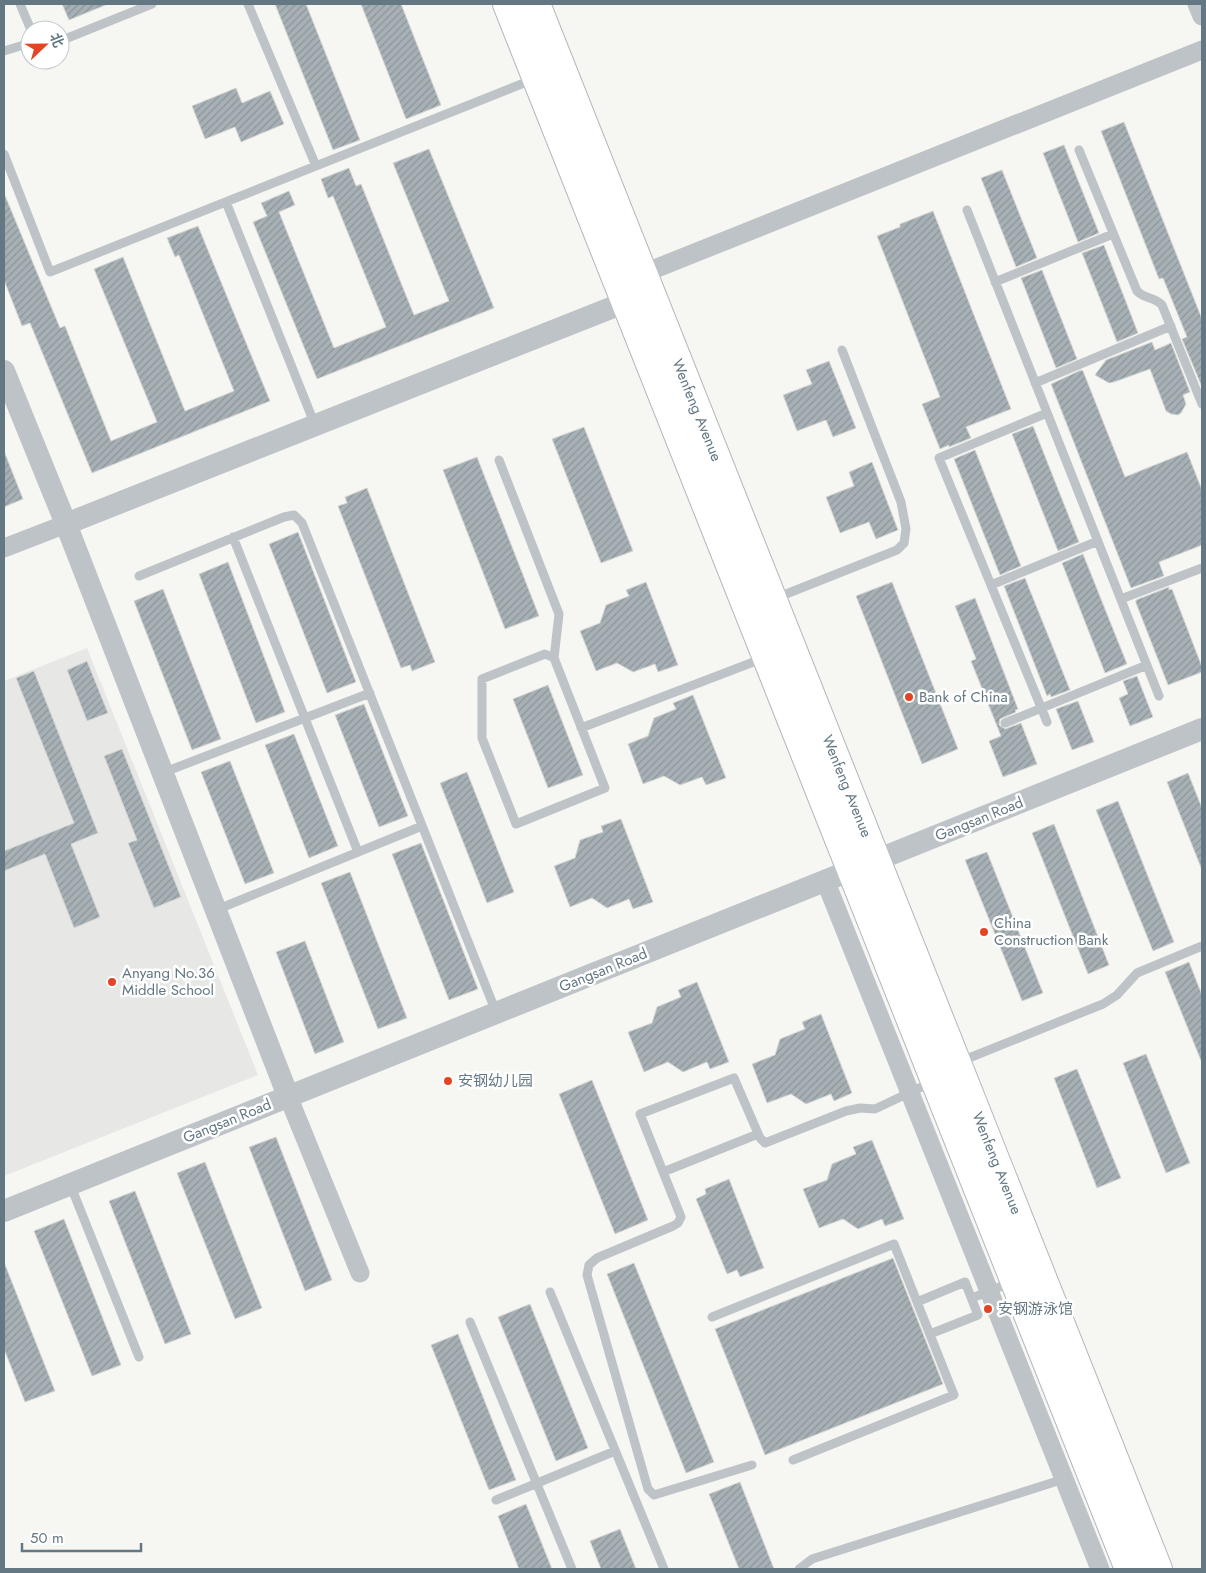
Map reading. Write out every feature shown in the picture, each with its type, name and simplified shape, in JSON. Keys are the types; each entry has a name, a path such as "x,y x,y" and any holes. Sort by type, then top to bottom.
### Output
{"main road":[{"name":"Wenfeng Avenue","path":"507,4 935,1081 1002,1286 1129,1569"},
{"name":"Wenfeng Avenue","path":"536,4 1158,1569"}],"street":[{"path":"1197,4 1202,16"},
{"path":"4,548 315,425 622,293 643,274 1202,50"},
{"path":"4,371 66,524 288,1096 360,1273"},
{"name":"Gangsan Road","path":"4,1211 1202,729"},
{"path":"826,880 910,1092 1002,1286 1064,1479 1100,1569"}],"lane":[{"path":"20,4 27,20"},
{"path":"70,37 152,4"},
{"path":"248,4 316,166"},
{"path":"4,51 20,46"},
{"path":"4,154 50,272 536,78"},
{"path":"1079,150 1137,291 1141,296 1157,299 1162,305 1202,404"},
{"path":"226,202 315,425"},
{"path":"967,210 1159,696"},
{"path":"995,282 1113,234"},
{"path":"1035,383 1171,326"},
{"path":"773,600 897,550 904,543 906,529 901,502 842,350"},
{"path":"1047,413 939,458 1047,722"},
{"path":"499,460 559,614 554,658 605,788 516,824 482,738 482,679 545,654 554,658"},
{"path":"138,576 284,517 294,515 302,523 496,1013"},
{"path":"233,537 358,852"},
{"path":"991,585 1098,541"},
{"path":"1121,599 1202,568"},
{"path":"581,728 767,657"},
{"path":"1005,723 1147,665"},
{"path":"162,773 370,693"},
{"path":"216,910 422,826"},
{"path":"957,1062 1103,1004 1117,994 1137,973 1202,948"},
{"path":"752,1465 654,1495 648,1488 588,1275 589,1265 597,1258 678,1223 681,1217 640,1114 734,1078 758,1134 765,1143 846,1111 860,1108 875,1109 935,1081"},
{"path":"663,1172 758,1134"},
{"path":"70,1184 139,1358"},
{"path":"712,1317 894,1244 954,1395 793,1460"},
{"path":"917,1302 965,1282 972,1298 978,1315 930,1334"},
{"path":"972,1298 1002,1286"},
{"path":"550,1292 664,1569"},
{"path":"470,1322 572,1569"},
{"path":"496,1500 615,1451"},
{"path":"800,1569 812,1559 1064,1479"}],"shaded area":[{"name":"Anyang No.36 Middle School","path":"87,648 258,1075 4,1176 4,681"}],"building":[{"path":"62,4 108,4 69,20"},
{"path":"275,4 306,4 360,140 333,150"},
{"path":"361,4 401,4 441,105 406,119"},
{"path":"236,88 242,103 270,91 284,124 241,142 235,127 205,139 192,106"},
{"path":"1124,122 1202,319 1202,387 1182,339 1187,337 1163,278 1159,279 1101,131"},
{"path":"1064,145 1099,233 1078,242 1043,153"},
{"path":"429,149 494,308 317,379 253,222 267,216 261,203 289,191 295,205 279,212 334,348 386,327 333,196 328,198 321,179 349,168 356,186 361,184 414,315 449,301 393,163"},
{"path":"1002,170 1037,258 1016,267 981,178"},
{"path":"4,193 60,328 65,326 111,441 157,422 94,269 123,257 185,411 234,391 179,255 175,257 167,238 198,226 270,401 92,473 30,323 22,326 4,280"},
{"path":"933,211 1011,409 966,427 971,438 940,449 922,404 940,397 877,236 900,227 900,224"},
{"path":"1104,245 1138,333 1117,342 1082,253"},
{"path":"1042,270 1077,359 1056,368 1021,278"},
{"path":"1152,342 1155,350 1171,343 1190,392 1183,395 1186,404 1178,415 1166,411 1150,369 1109,383 1095,375 1106,360"},
{"path":"829,361 856,428 833,437 826,420 797,431 783,395 812,384 806,370"},
{"path":"1081,370 1125,477 1187,452 1202,490 1202,545 1159,562 1164,576 1131,588 1051,384"},
{"path":"1033,426 1079,542 1058,551 1012,434"},
{"path":"584,427 633,551 601,563 552,439"},
{"path":"975,450 1021,566 1000,575 954,459"},
{"path":"4,451 23,499 4,507"},
{"path":"477,457 539,616 505,629 443,470"},
{"path":"872,462 898,530 876,539 869,522 840,533 826,497 854,486 849,472"},
{"path":"367,488 435,662 412,671 410,665 401,668 338,506 347,503 345,497"},
{"path":"298,532 356,682 327,693 269,544"},
{"path":"1083,554 1127,664 1105,673 1062,563"},
{"path":"228,562 285,712 256,723 199,574"},
{"path":"1025,578 1070,690 1051,697 1050,694 1047,696 1004,586"},
{"path":"646,582 678,665 658,672 655,664 633,672 617,663 596,671 580,631 600,623 606,605 629,596 626,590"},
{"path":"892,582 958,749 922,764 856,596"},
{"path":"1169,587 1169,590 1172,589 1202,667 1202,672 1168,685 1136,600"},
{"path":"163,589 221,739 192,750 134,601"},
{"path":"975,598 1018,709 1015,710 1016,712 1000,719 999,725 1005,729 1021,723 1037,764 1003,777 989,741 1001,736 971,661 976,659 955,606"},
{"path":"87,661 108,713 87,721 67,670"},
{"path":"34,671 98,833 71,844 100,917 74,928 45,854 4,871 4,851 74,823 16,678"},
{"path":"1137,676 1153,717 1130,726 1119,698 1128,694 1123,681"},
{"path":"548,685 583,775 548,788 513,699"},
{"path":"693,695 726,778 706,785 702,777 680,785 664,776 643,784 628,744 648,736 654,718 676,709 673,703"},
{"path":"1078,701 1094,742 1072,750 1056,709"},
{"path":"364,704 408,816 379,827 335,715"},
{"path":"294,734 338,846 309,858 265,745"},
{"path":"122,749 181,897 154,908 128,843 137,840 104,756"},
{"path":"230,761 274,873 245,884 201,772"},
{"path":"467,772 514,892 487,903 440,783"},
{"path":"1188,773 1202,808 1202,870 1167,782"},
{"path":"1118,801 1174,942 1153,951 1096,810"},
{"path":"621,819 653,902 633,909 629,899 607,908 592,898 570,907 554,866 575,858 580,840 603,832 601,826"},
{"path":"1054,824 1109,965 1088,974 1032,833"},
{"path":"421,843 478,989 449,1000 392,854"},
{"path":"987,852 1043,993 1022,1001 965,860"},
{"path":"350,872 407,1018 378,1029 321,883"},
{"path":"305,941 344,1042 315,1054 276,952"},
{"path":"1189,962 1202,995 1202,1063 1165,972"},
{"path":"697,982 729,1062 710,1069 707,1062 683,1072 668,1062 644,1072 628,1032 652,1023 657,1007 681,997 678,990"},
{"path":"821,1014 852,1093 834,1101 831,1094 806,1104 791,1094 767,1103 752,1064 775,1055 780,1039 805,1029 802,1022"},
{"path":"1146,1054 1190,1163 1166,1173 1123,1063"},
{"path":"1077,1069 1121,1178 1097,1188 1054,1078"},
{"path":"592,1080 648,1220 615,1234 559,1094"},
{"path":"276,1137 332,1280 305,1291 249,1147"},
{"path":"872,1140 904,1219 885,1226 882,1219 858,1229 843,1219 819,1228 803,1189 827,1180 832,1164 856,1154 853,1147"},
{"path":"205,1162 262,1308 235,1319 177,1173"},
{"path":"729,1179 764,1268 740,1277 737,1270 727,1274 696,1199 706,1194 705,1189"},
{"path":"135,1191 191,1334 165,1344 109,1201"},
{"path":"64,1219 121,1365 92,1376 34,1231"},
{"path":"893,1258 943,1384 765,1455 715,1329"},
{"path":"4,1262 55,1391 25,1402 4,1349"},
{"path":"634,1263 714,1462 686,1473 607,1274"},
{"path":"530,1304 588,1448 556,1461 498,1317"},
{"path":"458,1334 516,1480 489,1490 431,1345"},
{"path":"740,1482 774,1569 739,1569 709,1494"},
{"path":"526,1504 552,1569 519,1569 498,1516"},
{"path":"620,1529 636,1569 601,1569 590,1541"}],"place":[{"name":"Bank of China","path":"909,697"},
{"name":"China Construction Bank","path":"984,932"},
{"name":"Anyang No.36 Middle School","path":"112,982"},
{"name":"安钢幼儿园","path":"448,1081"},
{"name":"安钢游泳馆","path":"988,1309"}]}
